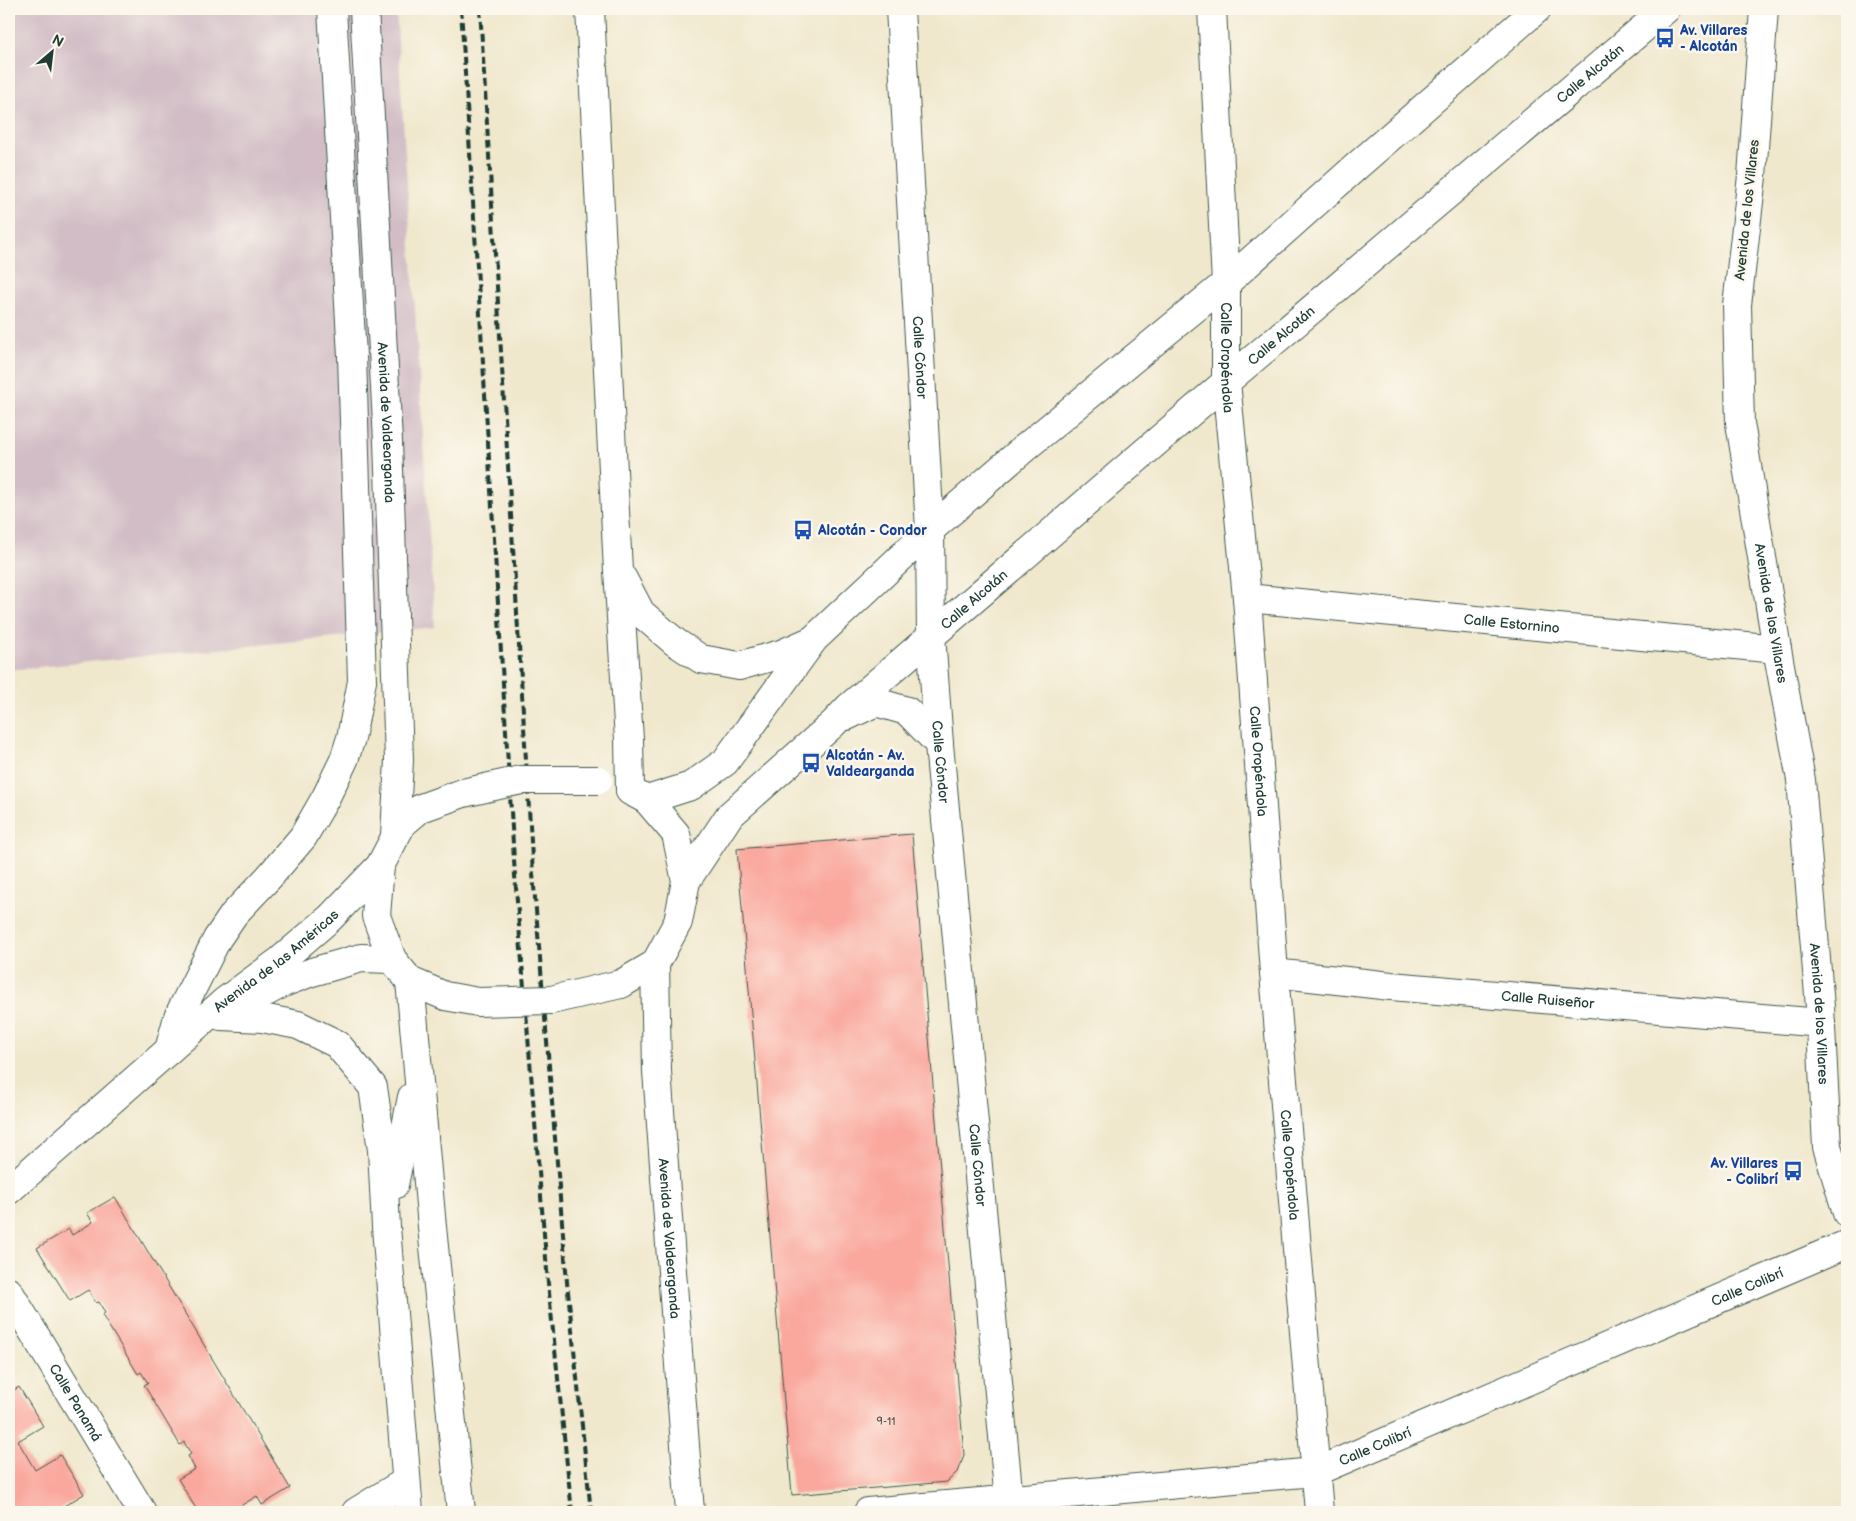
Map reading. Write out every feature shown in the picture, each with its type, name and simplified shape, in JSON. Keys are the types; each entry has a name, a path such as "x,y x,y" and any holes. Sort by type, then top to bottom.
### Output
{"street":[{"path":"169,1050 178,1017 217,939 234,914 269,878 303,837 326,797 346,753 362,681 352,356 332,9"},
{"name":"Avenida de Valdearganda","path":"364,9 388,441 399,760 395,835"},
{"path":"590,9 618,571 629,739 638,795"},
{"name":"Calle Cóndor","path":"900,9 930,530 931,635 939,744 1009,1506"},
{"name":"Calle Oropéndola","path":"1212,9 1226,283 1226,382 1247,598 1274,973 1319,1512"},
{"path":"638,795 691,786 725,762 814,640 930,530 1034,440 1226,283 1537,9"},
{"name":"Calle Alcotán","path":"686,880 729,816 849,707 1226,382 1666,9"},
{"name":"Avenida de los Villares","path":"1764,9 1752,176 1736,304 1740,423 1777,649 1801,780 1821,1023 1827,1147 1847,1213"},
{"path":"618,571 641,614 675,642 701,659 739,666 781,654 814,640"},
{"name":"Calle Estornino","path":"1247,598 1777,649"},
{"name":"Calle Alcotán","path":"832,724 876,702 907,711 939,744"},
{"path":"521,780 598,780 638,795 676,834 686,880 678,922 655,964 621,984 551,1000 478,1002 445,996 410,981 392,959 376,916 380,866 402,824 421,808 463,793 521,780"},
{"name":"Avenida de las Américas","path":"9,1190 224,1001 281,960 330,918 380,866"},
{"name":"Avenida de las Américas","path":"169,1050 221,1016 283,983 312,972 361,958 392,959"},
{"name":"Avenida de Valdearganda","path":"655,964 657,1071 690,1512"},
{"name":"Calle Ruiseñor","path":"1274,973 1390,986 1821,1023"},
{"path":"410,981 461,1512"},
{"path":"221,1016 262,1018 298,1025 337,1044 372,1087 382,1150 405,1482 409,1512"},
{"path":"386,1227 418,1066"},
{"name":"Calle Colibrí","path":"868,1512 1009,1506 1316,1472 1847,1244"},
{"name":"Calle Panamá","path":"9,1292 142,1512"},
{"path":"356,1512 405,1482"}],"shaded area":[{"path":"9,9 396,9 435,627 9,670"}],"building":[{"path":"912,834 964,1455 959,1470 947,1482 792,1495 737,849"},
{"path":"115,1197 290,1488 262,1505 257,1496 237,1508 239,1512 198,1512 178,1479 195,1469 188,1456 191,1454 184,1442 180,1445 144,1385 148,1383 141,1372 138,1374 102,1315 105,1313 99,1302 96,1303 88,1290 70,1301 37,1248 69,1229 72,1235 93,1222 87,1213"},
{"path":"19,1387 43,1426 18,1441 35,1470 60,1455 84,1494 59,1509 60,1512 9,1512 9,1393"}],"railway":[{"path":"461,9 515,876 548,1283 572,1512"},
{"path":"480,9 533,874 567,1282 591,1512"}],"place":[{"name":"Av. Villares - Alcotán","path":"1665,38"},
{"name":"Alcotán - Condor","path":"803,530"},
{"name":"Alcotán - Av. Valdearganda","path":"811,763"},
{"name":"Av. Villares - Colibrí","path":"1793,1171"}]}
